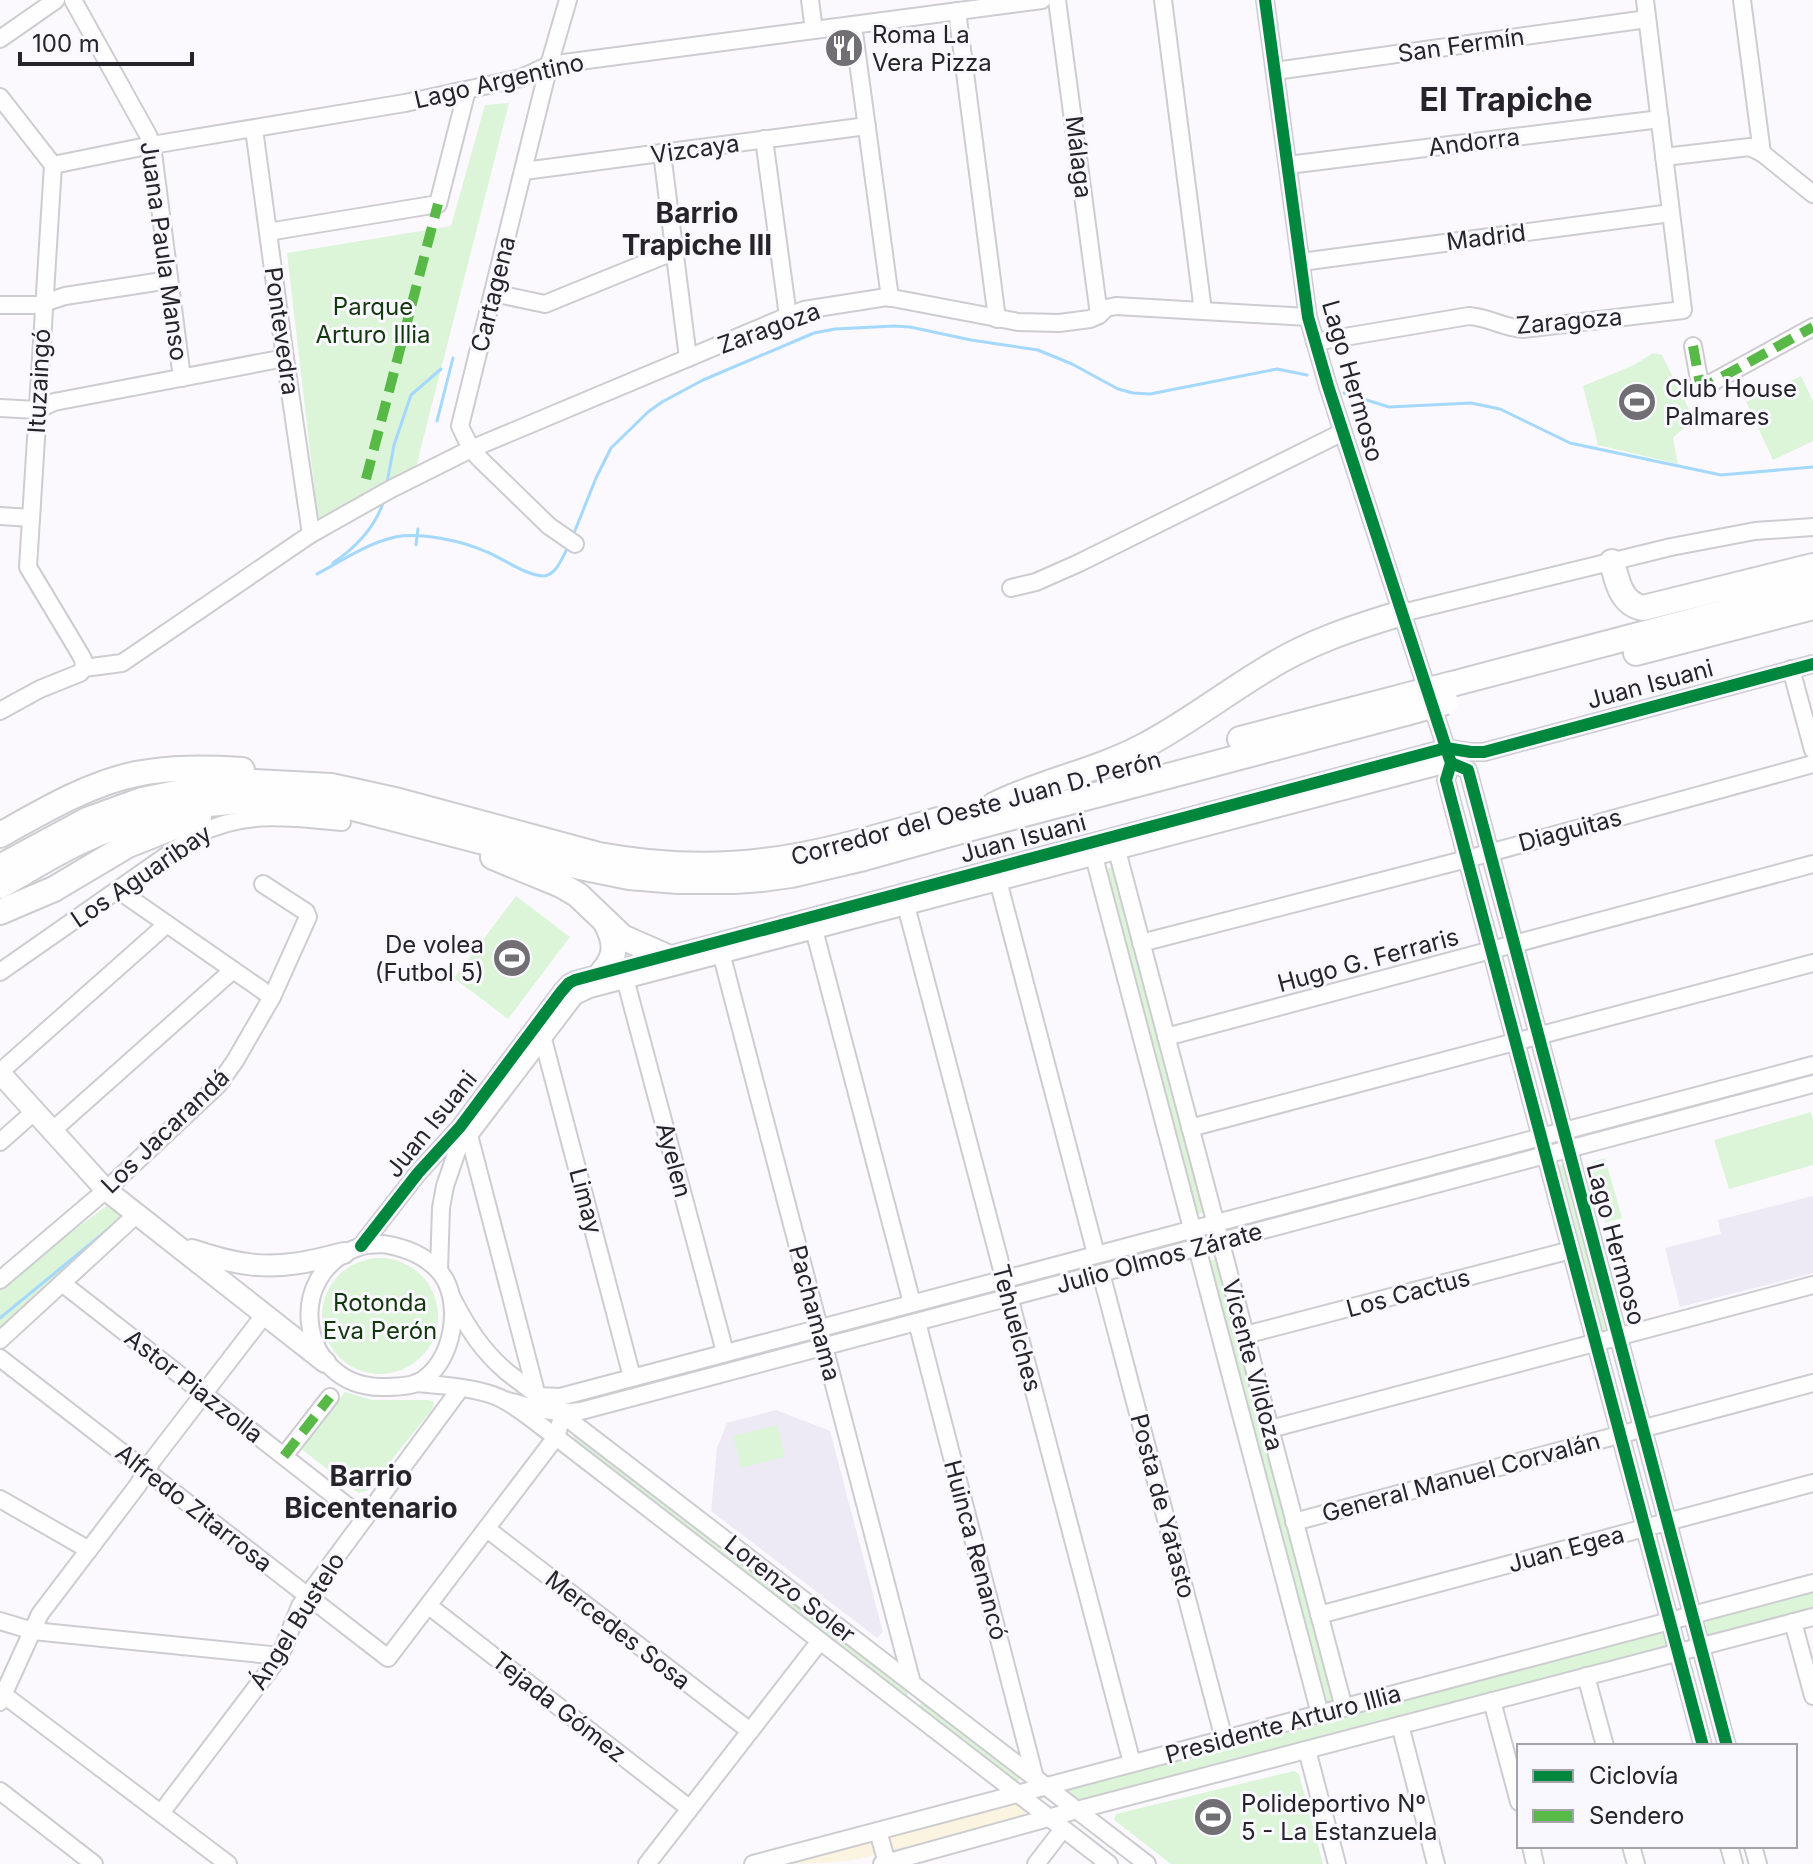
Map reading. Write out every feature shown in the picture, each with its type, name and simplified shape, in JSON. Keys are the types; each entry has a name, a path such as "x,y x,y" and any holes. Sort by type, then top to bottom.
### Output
{"highway":[{"path":"1612,562 1620,589 1628,601 1643,608 1813,566"},
{"name":"Corredor del Oeste Juan D. Perón","path":"1454,692 1813,589"},
{"name":"Corredor del Oeste Juan D. Perón","path":"0,867 87,820 116,808 155,796 226,783 255,782 628,860 707,866 763,862 804,855 994,805 1813,607"},
{"path":"994,805 1139,749 1292,654 1402,613"},
{"name":"Corredor del Oeste Juan D. Perón","path":"398,810 425,827 629,877 678,881 762,879 864,858 1403,705"},
{"path":"0,835 69,799 112,781 136,774 182,769 253,771 344,801"},
{"path":"0,912 54,889 128,845 199,817 274,799"},
{"name":"Corredor del Oeste Juan D. Perón","path":"0,886 73,845 157,814 219,802 274,799 344,801"},
{"path":"425,827 561,885 578,895 622,937 676,960"},
{"path":"604,919 612,934 615,948 611,959 617,973"}],"main road":[{"path":"0,1072 106,1190 325,1362"},
{"path":"180,1247 248,1264 275,1266 312,1261 353,1250"}],"street":[{"path":"0,39 56,0"},
{"name":"Juana Paula Manso","path":"73,0 152,145 182,378"},
{"name":"Cartagena","path":"471,449 460,426 549,65 568,0"},
{"path":"810,0 814,30"},
{"name":"Lago Argentino","path":"53,165 152,145 405,103 521,78 549,65 1042,0"},
{"name":"Málaga","path":"1057,0 1099,315"},
{"path":"1163,0 1203,311"},
{"name":"Lago Hermoso","path":"1265,0 1308,317 1448,756 1446,780 1702,1744"},
{"path":"1645,0 1671,213"},
{"path":"1742,0 1762,153"},
{"path":"957,11 997,319"},
{"name":"San Fermín","path":"1275,71 1647,19"},
{"path":"853,25 890,298"},
{"path":"268,232 438,204 467,90"},
{"path":"0,97 53,165"},
{"name":"Andorra","path":"1288,165 1660,119"},
{"name":"Vizcaya","path":"524,171 867,126"},
{"name":"Pontevedra","path":"254,129 311,534"},
{"path":"764,139 788,316"},
{"path":"1664,157 1745,147 1756,149 1812,191"},
{"path":"662,153 688,358"},
{"name":"Ituzaingó","path":"53,165 28,567 83,659 84,668"},
{"name":"Zaragoza","path":"1315,342 1469,316 1523,329 1683,310 1671,213"},
{"name":"Madrid","path":"1301,262 1671,213"},
{"path":"493,293 545,304 675,251"},
{"path":"0,305 43,304 65,296 169,280"},
{"name":"Zaragoza","path":"0,711 40,689 80,673 84,668 122,663 311,534 391,489 471,449 788,316 813,309 890,298 1018,322 1080,322 1116,306 1308,317"},
{"path":"1693,346 1699,379 1711,383 1813,327"},
{"path":"0,408 37,410 54,402 285,358"},
{"path":"1011,588 1036,582 1079,563 1343,432"},
{"path":"471,449 549,526 575,544"},
{"path":"0,516 31,518"},
{"path":"1402,613 1671,547 1755,531 1813,527"},
{"name":"Juan Isuani","path":"353,1250 418,1173 465,1131 538,1034 569,983 676,960 1448,756 1484,752 1813,664"},
{"path":"1791,669 1813,750"},
{"name":"Lago Hermoso","path":"1448,756 1468,770 1726,1744"},
{"name":"Diaguitas","path":"1141,943 1467,859 1813,764"},
{"name":"Los Aguaribay","path":"0,972 213,826 344,801"},
{"name":"Vicente Vildoza","path":"1115,844 1344,1708"},
{"name":"Vicente Vildoza","path":"1092,850 1320,1714"},
{"name":"Hugo G. Ferraris","path":"1166,1037 1813,864"},
{"path":"996,875 1096,1254"},
{"name":"Los Jacarandá","path":"0,1280 106,1190 218,1085 235,1061 272,997 308,917 306,912 263,884"},
{"path":"118,890 272,997"},
{"name":"Tehuelches","path":"904,899 1132,1763"},
{"path":"0,1072 167,924"},
{"path":"813,924 912,1303"},
{"name":"Pachamama","path":"720,948 916,1686"},
{"path":"1190,1128 1813,963"},
{"path":"52,1131 233,970"},
{"name":"Juan Isuani","path":"538,1034 575,996 617,973"},
{"name":"Ayelen","path":"617,973 725,1352"},
{"name":"Limay","path":"538,1034 632,1377"},
{"name":"Julio Olmos Zárate","path":"537,1396 560,1397 1813,1065"},
{"name":"Julio Olmos Zárate","path":"504,1400 563,1414 581,1411 1813,1084"},
{"path":"0,1142 34,1112"},
{"path":"465,1131 537,1396"},
{"name":"Juan Isuani","path":"439,1270 441,1208 445,1186 465,1131"},
{"name":"Los Jacarandá","path":"0,1340 62,1283 130,1209"},
{"path":"383,1244 402,1248 439,1270 452,1298 453,1323 448,1346 430,1374 416,1383 391,1387 367,1386 344,1377 325,1362 313,1340 310,1303 318,1280 326,1270 353,1250 383,1244"},
{"name":"Los Cactus","path":"1245,1335 1571,1250"},
{"name":"Posta de Yatasto","path":"1101,1273 1224,1739"},
{"name":"Astor Piazzolla","path":"62,1283 364,1519"},
{"path":"1270,1429 1813,1285"},
{"name":"Lorenzo Soler","path":"452,1298 484,1351 537,1396 1147,1864"},
{"path":"228,1864 2,1698 40,1614 265,1314"},
{"name":"Huinca Renancó","path":"917,1322 1041,1782"},
{"name":"Alfredo Zitarrosa","path":"0,1358 388,1658 429,1606"},
{"name":"Lorenzo Soler","path":"416,1383 489,1394 504,1400 1109,1864"},
{"name":"General Manuel Corvalán","path":"1294,1522 1813,1383"},
{"name":"Ángel Bustelo","path":"161,1813 280,1656 300,1606 460,1389"},
{"path":"284,1456 330,1397"},
{"path":"429,1606 556,1437 563,1414"},
{"name":"Juan Egea","path":"1319,1615 1813,1483"},
{"path":"0,1499 89,1550"},
{"name":"Mercedes Sosa","path":"487,1529 750,1731"},
{"name":"Presidente Arturo Illia","path":"753,1864 1017,1793 1041,1782 1132,1763 1813,1583"},
{"name":"Tejada Gómez","path":"429,1606 689,1808"},
{"name":"Presidente Arturo Illia","path":"893,1862 1056,1824 1077,1810 1813,1617"},
{"path":"0,1621 33,1631 280,1656"},
{"path":"1793,1622 1813,1696"},
{"path":"647,1864 820,1641"},
{"path":"1586,1676 1604,1744"},
{"path":"909,1710 916,1686"},
{"path":"1492,1701 1517,1795"},
{"path":"1400,1725 1436,1864"},
{"path":"1307,1750 1337,1864"},
{"path":"0,1791 94,1864"},
{"path":"1036,1864 1056,1824"},
{"path":"878,1831 893,1862"}],"shaded area":[{"path":"1813,1196 1813,1273 1680,1307 1665,1248 1721,1234 1718,1220"},
{"path":"776,1410 830,1431 883,1632 877,1638 711,1511 717,1448 727,1423"}],"green space":[{"name":"Parque Arturo Illia","path":"509,103 416,467 318,520 287,253 451,226 485,105"},
{"name":"Club House Palmares","path":"1653,353 1662,355 1694,419 1673,438 1678,464 1598,445 1583,386 1634,365"},
{"path":"1801,376 1813,401 1813,441 1773,460 1746,402"},
{"path":"1112,867 1204,1212 1198,1214 1106,869"},
{"name":"De volea (Futbol 5)","path":"516,896 570,937 508,1019 454,978"},
{"path":"1811,1112 1813,1165 1729,1189 1714,1140"},
{"path":"1536,1146 1537,1150 1235,1232 1234,1225"},
{"path":"1605,1158 1622,1218 1605,1223 1589,1167"},
{"path":"1564,1164 1608,1331 1601,1333 1558,1166"},
{"path":"109,1204 124,1217 0,1333 0,1286"},
{"name":"Rotonda Eva Perón","path":"380,1258 402,1262 421,1275 434,1294 438,1316 434,1338 421,1357 402,1370 380,1374 358,1370 339,1357 326,1338 322,1316 326,1294 339,1275 358,1262"},
{"path":"1217,1259 1335,1703 1328,1705 1209,1261"},
{"path":"811,1339 811,1344 569,1407 569,1401"},
{"path":"345,1392 372,1400 434,1402 433,1408 367,1491 358,1493 300,1448"},
{"path":"777,1425 785,1457 741,1468 733,1436"},
{"path":"576,1433 909,1691 906,1698 572,1440"},
{"path":"1813,1591 1813,1609 1712,1636 1705,1633 1703,1626 1707,1620"},
{"path":"1661,1631 1667,1634 1669,1643 1666,1649 1079,1803 1064,1791"},
{"path":"923,1700 1022,1776 1017,1783 919,1707"},
{"name":"Polideportivo Nº 5 - La Estanzuela","path":"1294,1771 1299,1774 1323,1864 1171,1864 1114,1820 1116,1814"}],"sand":[{"path":"1016,1801 1027,1811 1025,1817 897,1853 890,1846 891,1836 895,1833"},
{"path":"869,1840 874,1844 876,1853 868,1857 828,1863 774,1864"}],"waterway":[{"path":"574,533 611,448 648,412 703,380 814,333 835,329 910,327 1038,350 1118,389 1133,393 1150,394 1277,369 1307,375"},
{"path":"437,421 453,358"},
{"path":"387,483 394,445 411,395 441,369"},
{"path":"1344,393 1389,407 1471,403 1500,409 1570,443 1721,475 1813,467"},
{"path":"333,563 363,537 383,503"},
{"path":"416,545 418,529"},
{"path":"317,574 375,543 395,537 442,538 466,544 530,573 544,576 555,569 567,549"},
{"path":"0,1318 117,1222"}],"marked path":[{"path":"366,479 438,204"},
{"path":"1693,346 1699,379 1711,383 1813,327"},
{"path":"284,1456 330,1397"}],"cycle path":[{"path":"1265,0 1308,317 1451,763 1446,780 1702,1744"},
{"path":"361,1246 418,1173 460,1127 561,992 575,980 1446,748 1484,752 1813,664"},
{"path":"1451,763 1468,770 1726,1744"}],"place":[{"name":"Roma La Vera Pizza","path":"844,48"},
{"name":"Club House Palmares","path":"1637,402"},
{"name":"De volea (Futbol 5)","path":"512,958"},
{"name":"Polideportivo Nº 5 - La Estanzuela","path":"1213,1817"}],"district":[{"name":"El Trapiche","path":"1506,99"},
{"name":"Barrio Trapiche III","path":"697,229"},
{"name":"Barrio Bicentenario","path":"371,1492"}]}
